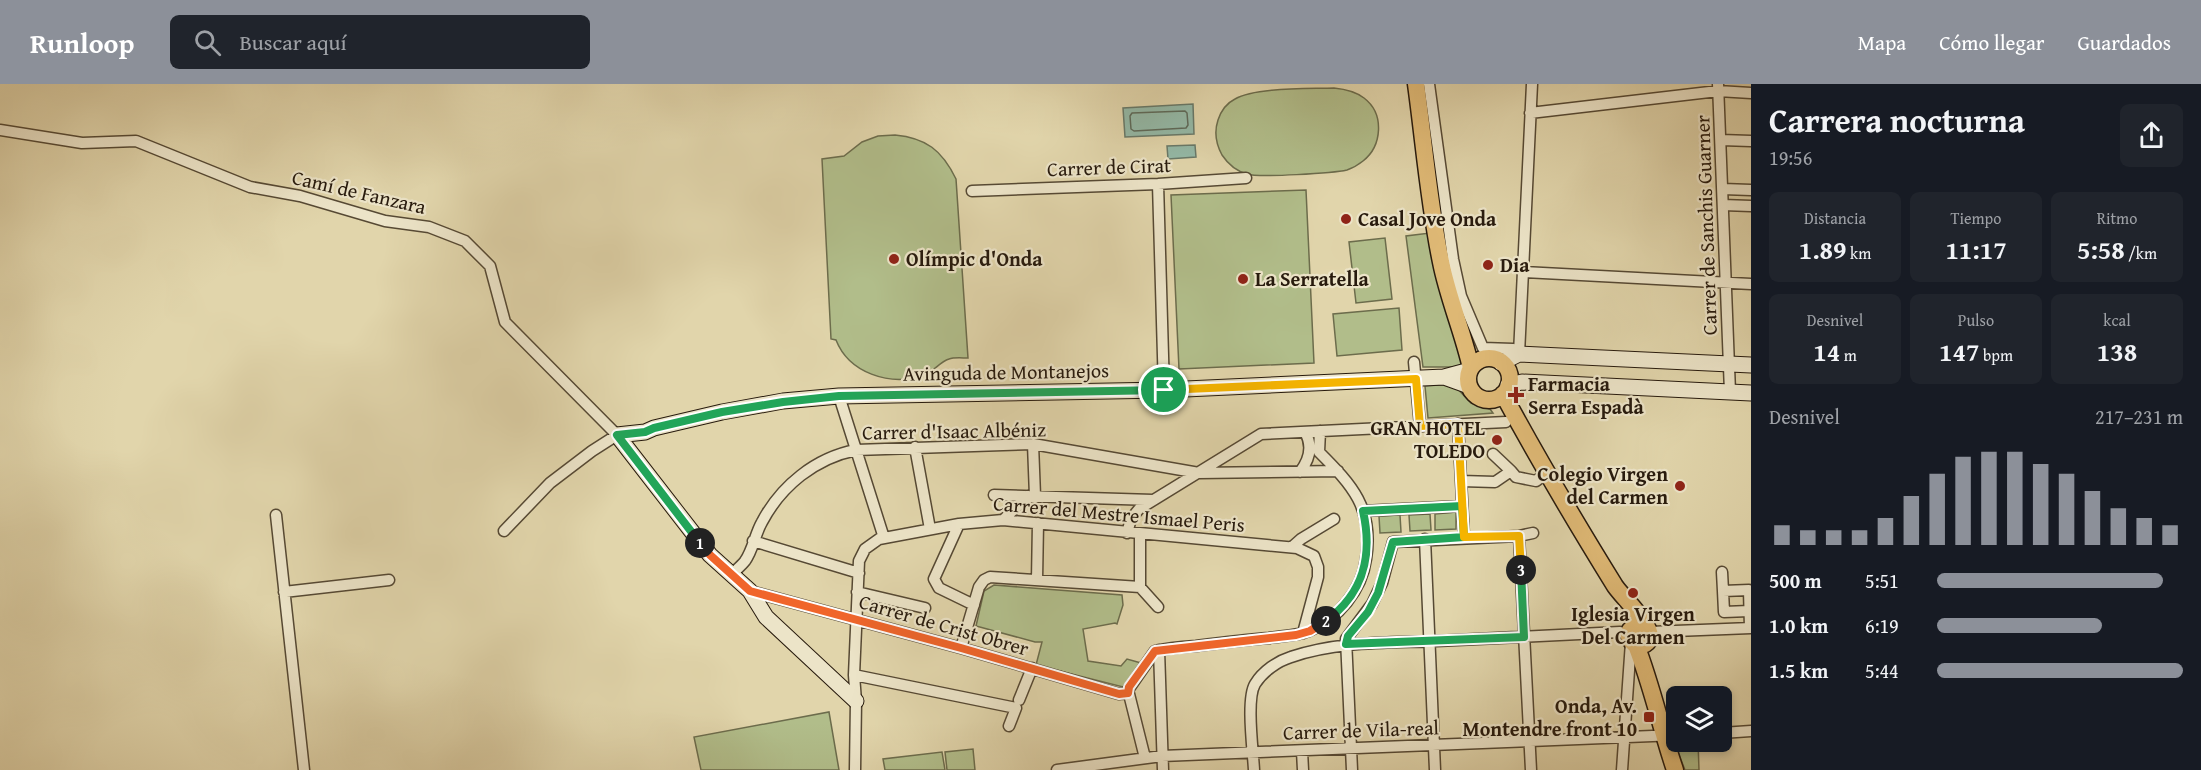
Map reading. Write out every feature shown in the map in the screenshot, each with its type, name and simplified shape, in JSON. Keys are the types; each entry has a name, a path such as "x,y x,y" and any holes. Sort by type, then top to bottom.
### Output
{"main road":[{"path":"1416,84 1440,260 1449,296 1465,341 1477,396 1500,393"},
{"path":"1473,371 1488,358 1501,363 1508,372 1500,393 1506,422 1548,478"},
{"path":"1500,393 1548,478 1622,596 1639,636 1648,677 1666,724"},
{"path":"1672,752 1675,770"}],"street":[{"path":"1429,84 1453,259 1461,296 1483,348 1513,349 1519,354"},
{"path":"1519,354 1521,272 1532,84"},
{"path":"1530,113 1718,88 1751,93"},
{"name":"Carrer de Sanchis Guarner","path":"1718,88 1730,392"},
{"name":"Camí de Fanzara","path":"0,130 82,143 136,141 249,187 300,196 385,221 429,227 465,241 490,266 505,322 617,435"},
{"path":"1721,140 1751,141"},
{"name":"Carrer de Cirat","path":"972,191 1158,184 1246,178"},
{"path":"1158,184 1164,390"},
{"path":"1723,189 1751,190"},
{"path":"1723,205 1751,207"},
{"path":"1521,272 1751,284"},
{"path":"1501,363 1519,354 1751,365"},
{"path":"1414,362 1420,426"},
{"name":"Avinguda de Montanejos","path":"504,531 550,483 617,435 645,432 722,412 839,396 1164,390 1416,379 1444,377 1473,371"},
{"path":"1500,393 1522,382 1751,393"},
{"path":"839,396 884,538"},
{"path":"1127,533 1135,513 1261,434 1506,422"},
{"path":"1458,424 1464,537"},
{"path":"1304,472 1319,452 1320,431"},
{"path":"630,452 645,432"},
{"path":"641,466 645,432"},
{"path":"1304,472 1309,460 1309,440 1305,432"},
{"path":"617,435 710,555 750,591 766,617 856,701"},
{"path":"1003,520 1031,496 1033,444"},
{"name":"Carrer d'Isaac Albéniz","path":"732,574 746,560 762,521 772,505 792,483 805,472 833,456 856,450 1033,444 1199,473 1338,471"},
{"path":"915,447 930,529"},
{"path":"1145,758 1128,693 1129,687 1153,654 1160,650 1303,633 1328,620 1340,610 1354,592 1364,571 1367,555 1367,534 1363,511 1353,488 1319,452"},
{"path":"1493,454 1516,477 1536,481 1548,478"},
{"path":"1461,482 1495,482 1511,471"},
{"path":"994,495 1153,500"},
{"path":"1363,511 1462,506"},
{"path":"276,515 304,770"},
{"path":"1292,547 1334,519"},
{"name":"Carrer del Mestre Ismael Peris","path":"855,770 854,675 859,573 862,552 871,543 884,538 959,524 1003,520 1304,549 1314,556 1318,567 1318,577 1303,633"},
{"path":"1037,580 1038,523"},
{"path":"959,524 934,579 939,588 974,605"},
{"path":"1352,770 1346,644 1348,636 1368,612 1378,593 1393,542 1519,536 1533,533"},
{"path":"1140,534 1140,584 1158,607"},
{"path":"1519,536 1531,770"},
{"path":"1425,539 1435,770"},
{"path":"753,541 859,573"},
{"path":"1722,572 1724,629"},
{"path":"961,648 979,587 987,578 1123,586 1140,584"},
{"path":"284,592 389,580"},
{"path":"1254,770 1252,695 1259,678 1283,660 1346,644 1620,632 1639,636 1750,628 1749,590 1723,591"},
{"name":"Carrer de Crist Obrer","path":"750,591 961,648 1119,694 1128,693"},
{"path":"857,592 925,608"},
{"path":"1724,612 1749,611"},
{"path":"1622,770 1624,737 1639,636"},
{"path":"1160,650 1163,770"},
{"path":"1019,700 1032,668"},
{"path":"854,675 1016,708 1009,726"},
{"path":"1732,732 1751,731"},
{"name":"Carrer de Vila-real","path":"1059,769 1162,756 1666,735"},
{"path":"1302,751 1303,770"}],"shaded area":[{"path":"1334,88 1349,91 1364,98 1371,105 1378,121 1379,130 1374,147 1363,161 1355,166 1347,170 1328,172 1254,175 1236,169 1222,155 1218,147 1216,129 1223,110 1232,101 1255,92"},
{"name":"Olímpic d'Onda","path":"895,135 916,139 932,147 945,160 956,179 968,358 945,360 926,375 909,379 884,378 860,369 850,361 836,340 831,339 822,159 844,156 862,142 878,136"},
{"name":"La Serratella","path":"1306,190 1314,363 1179,369 1171,195"},
{"path":"1430,233 1465,363 1460,367 1423,367 1406,236"},
{"path":"1385,238 1392,299 1356,303 1349,242"},
{"path":"1399,308 1402,350 1337,356 1333,314"},
{"path":"1453,384 1471,403 1490,409 1493,413 1428,418 1425,386"},
{"path":"1456,512 1456,529 1435,530 1435,514"},
{"path":"1430,514 1431,530 1410,531 1409,515"},
{"path":"1400,515 1401,532 1380,533 1379,516"},
{"path":"994,585 1122,595 1123,605 1117,624 1083,629 1088,661 1121,666 1127,659 1141,663 1123,687 1036,665 1042,642 976,626 984,591"},
{"path":"829,712 839,770 701,770 694,737"},
{"path":"973,749 975,770 947,770 945,752"},
{"path":"942,752 945,770 885,770 883,759"},
{"path":"1678,752 1698,752 1699,770 1685,770"}],"water":[{"path":"1193,104 1194,134 1125,137 1123,108"},
{"path":"1195,145 1196,157 1168,159 1167,146"}],"place":[{"name":"Casal Jove Onda","path":"1346,219"},
{"name":"Olímpic d'Onda","path":"894,259"},
{"name":"Dia","path":"1488,265"},
{"name":"La Serratella","path":"1243,279"},
{"name":"Farmacia Serra Espadà","path":"1516,395"},
{"name":"GRAN HOTEL TOLEDO","path":"1497,440"},
{"name":"Colegio Virgen del Carmen","path":"1680,486"},
{"name":"Iglesia Virgen Del Carmen","path":"1633,593"},
{"name":"Onda, Av. Montendre front 10","path":"1649,717"}],"route":[{"path":"1164,390 839,396 722,412 645,432 617,435 710,555 750,591 961,648 1119,694 1128,693 1129,687 1155,651 1296,635 1310,631 1328,620 1348,601 1364,571 1367,534 1363,511 1462,506 1464,537 1393,542 1378,593 1368,612 1346,639 1346,644 1524,637 1519,536 1464,537 1458,424 1420,426 1416,379 1164,390"}]}
